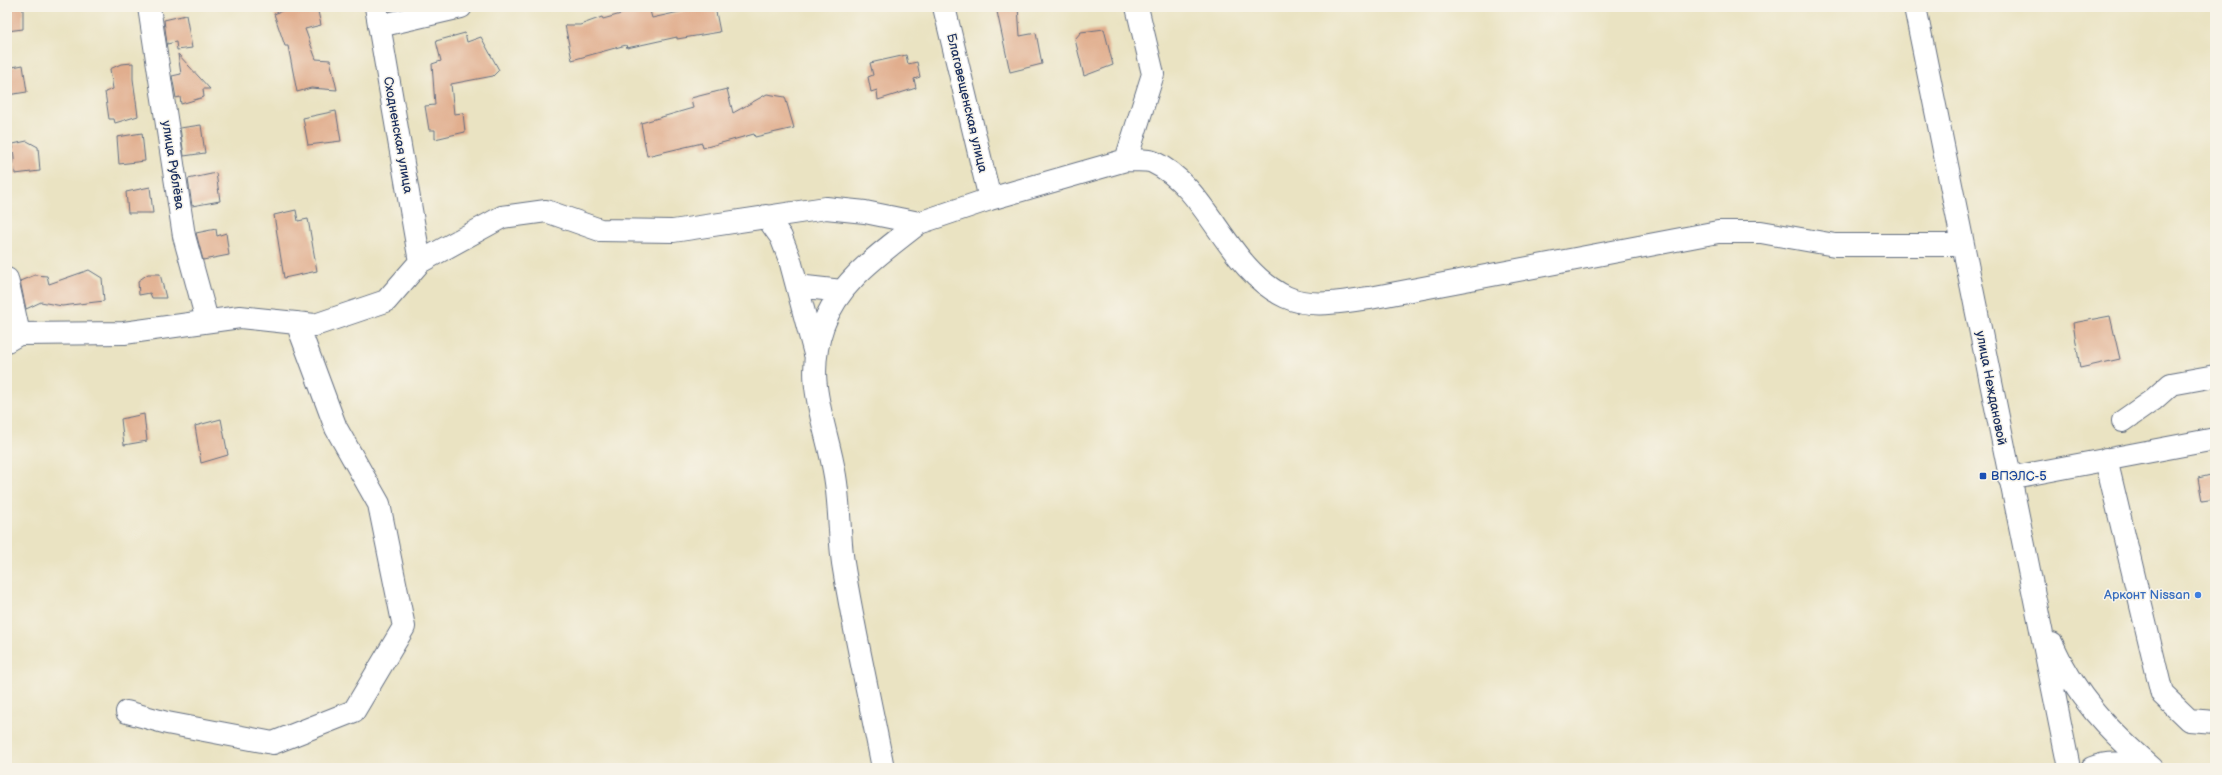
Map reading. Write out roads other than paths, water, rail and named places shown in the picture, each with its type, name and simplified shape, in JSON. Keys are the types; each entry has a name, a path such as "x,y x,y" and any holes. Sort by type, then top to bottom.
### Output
{"main road":[{"name":"улица Рублёва","path":"149,7 184,236 207,320"},
{"path":"377,17 461,7"},
{"name":"Благовещенская улица","path":"944,7 990,199"},
{"path":"1126,160 1153,74 1137,7"},
{"name":"улица Неждановой","path":"1915,7 2009,478 2039,614 2069,768"},
{"name":"Сходненская улица","path":"377,17 420,262"},
{"path":"883,768 843,563 835,477 814,381 815,355 824,324 842,291 869,262 919,223 990,199 1126,160 1152,162 1177,178 1208,214 1240,260 1261,282 1287,297 1319,304 1385,295 1718,232 1761,232 1835,245 1962,245"},
{"path":"7,278 13,338 124,333 207,320 240,317 315,325 386,301 420,262 502,217 546,211 600,230 673,231 826,208 865,212 919,223"},
{"path":"766,216 781,236 790,260 815,355"},
{"path":"797,286 842,291"},
{"path":"127,712 167,723 272,743 354,711 404,627 379,504 336,428 298,323"},
{"path":"2123,421 2153,400 2172,384 2215,376"},
{"path":"2009,478 2215,439"},
{"path":"2106,459 2162,694 2189,720 2215,722"},
{"path":"2039,614 2060,661 2083,700 2114,735 2152,768"},
{"path":"2092,768 2109,763 2121,763 2140,768"}],"place":[{"name":"ВПЭЛС-5","path":"1983,476"},
{"name":"Арконт Nissan","path":"2198,595"}]}
